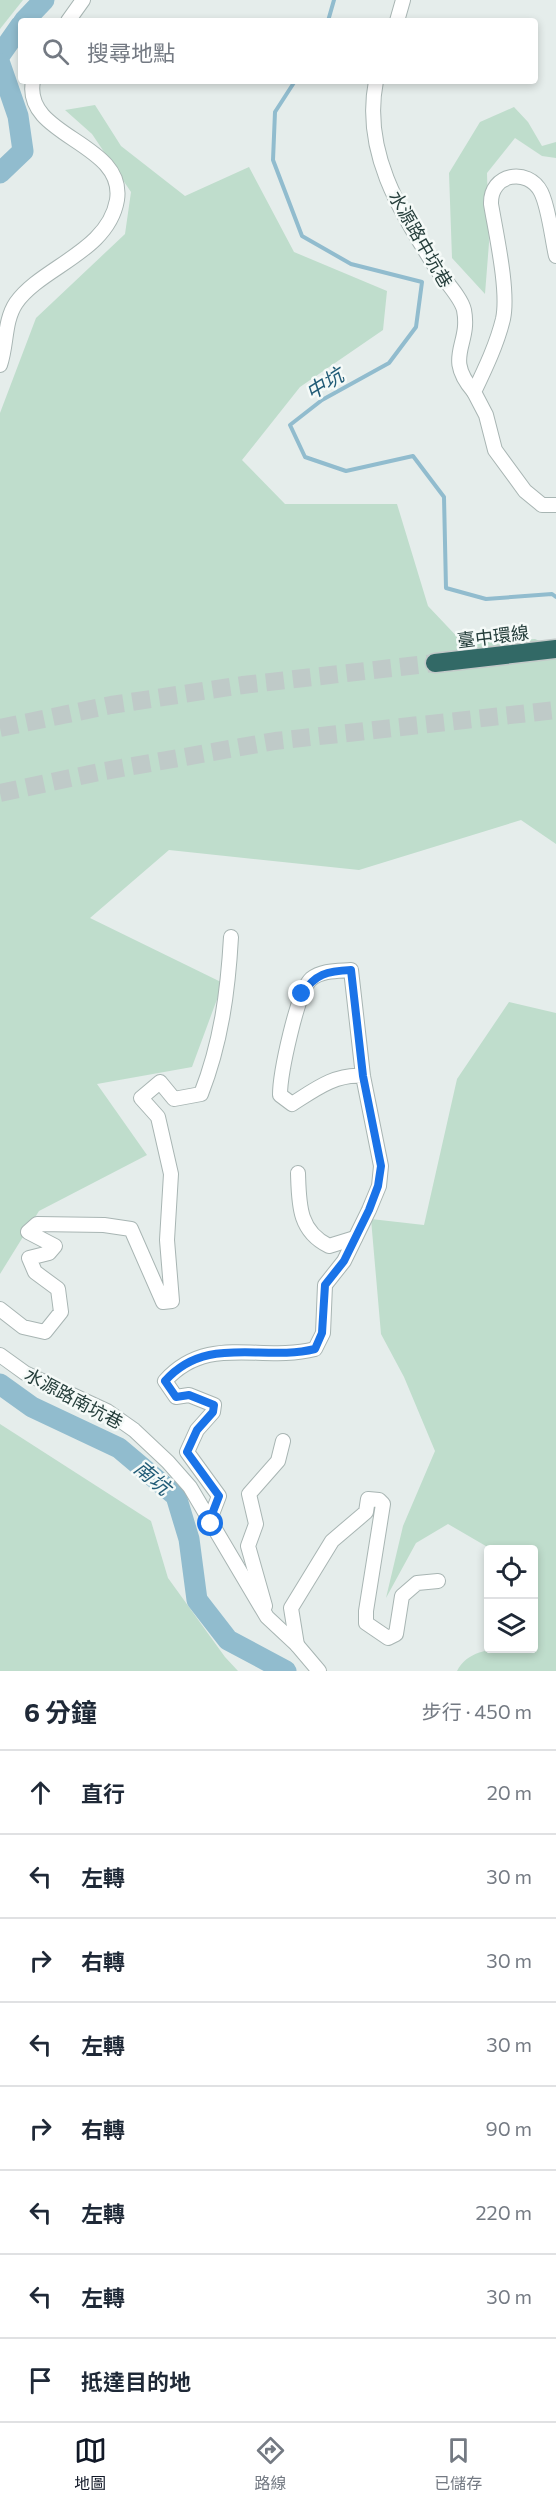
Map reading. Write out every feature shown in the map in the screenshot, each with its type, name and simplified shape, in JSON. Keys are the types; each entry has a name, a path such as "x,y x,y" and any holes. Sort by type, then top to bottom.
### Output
{"highway":[{"name":"臺中環線","path":"435,663 556,649"}],"street":[{"path":"70,18 83,0"},
{"path":"398,18 403,0"},
{"path":"0,365 7,325 14,305 30,285 57,271 91,243 116,202 118,182 106,162 81,146 42,113 34,99 33,84"},
{"name":"水源路中坑巷","path":"376,84 373,135 378,157 399,209 464,309 464,333 458,361 461,377 474,392 486,415 495,450 525,491 542,505 556,505"},
{"path":"474,392 487,366 503,317 502,278 491,204 491,195 497,183 509,176 529,179 541,192 556,256"},
{"path":"0,1309 23,1327 45,1332 61,1312 58,1289 35,1272 29,1258 50,1253 55,1246 28,1232 37,1224 104,1225 131,1229 163,1302 172,1301 167,1240 171,1174 158,1118 141,1098 160,1082 174,1099 201,1094 213,1064 228,992 231,937"},
{"path":"209,1522 219,1496 187,1452 197,1430 213,1412 214,1405 189,1395 176,1397 165,1381 178,1366 200,1356 226,1352 293,1354 315,1349 322,1333 325,1285 344,1261 378,1186 381,1166 363,1076 351,970 328,971 311,979 302,994 280,1078 280,1095 292,1104 326,1083 350,1074 363,1076"},
{"path":"298,1173 299,1210 316,1239 329,1246 355,1238"},
{"name":"水源路南坑巷","path":"0,1355 25,1373 107,1411 134,1430 190,1487 267,1617 297,1645 319,1671"},
{"path":"267,1617 248,1546 256,1524 249,1494 278,1461 284,1441"},
{"path":"297,1645 291,1608 332,1541 366,1512 368,1499 379,1500 383,1504 366,1623 388,1638 396,1634 402,1596 417,1583 438,1581"}],"green space":[{"path":"0,0 23,0 0,29"},
{"path":"95,105 121,146 185,196 249,167 294,252 387,291 383,330 300,387 242,460 285,504 397,504 428,606 463,643 535,639 556,648 556,844 521,820 359,870 169,850 90,918 223,983 192,1067 97,1084 147,1155 39,1211 0,1274 0,413 36,318 125,234 131,192 92,134 65,110"},
{"path":"514,107 528,122 542,146 556,142 556,158 542,156 515,138 487,173 489,243 485,294 452,258 449,173 480,122"},
{"path":"509,1002 556,1013 556,1671 457,1671 463,1662 481,1652 538,1653 538,1545 484,1545 448,1524 416,1543 386,1598 403,1526 435,1451 404,1377 381,1334 371,1219 424,1225 457,1079"},
{"path":"0,1424 151,1521 168,1578 225,1657 238,1671 0,1671"}],"waterway":[{"name":"南坑","path":"27,18 44,0"},
{"name":"中坑","path":"329,18 334,0"},
{"name":"南坑","path":"0,55 18,29"},
{"name":"南坑","path":"0,64 18,116 23,151 0,173"},
{"name":"中坑","path":"293,84 275,112 273,160 302,236 351,264 422,282 416,327 389,363 322,400 290,425 305,457 346,471 413,456 444,497 446,588 486,599 552,594 556,597"},
{"name":"南坑","path":"0,1384 32,1407 119,1448 176,1496 189,1539 197,1600 228,1640 286,1671"}],"tunnel":[{"path":"0,728 111,705 243,685 435,663"},
{"path":"0,793 99,772 275,741 556,710"}],"route":[{"path":"211,1524 209,1522 219,1496 187,1452 197,1430 213,1412 214,1405 189,1395 176,1397 165,1381 178,1366 200,1356 226,1352 293,1354 315,1349 322,1333 325,1285 344,1261 378,1186 381,1166 363,1076 351,970 328,971 311,979 302,994"}]}
